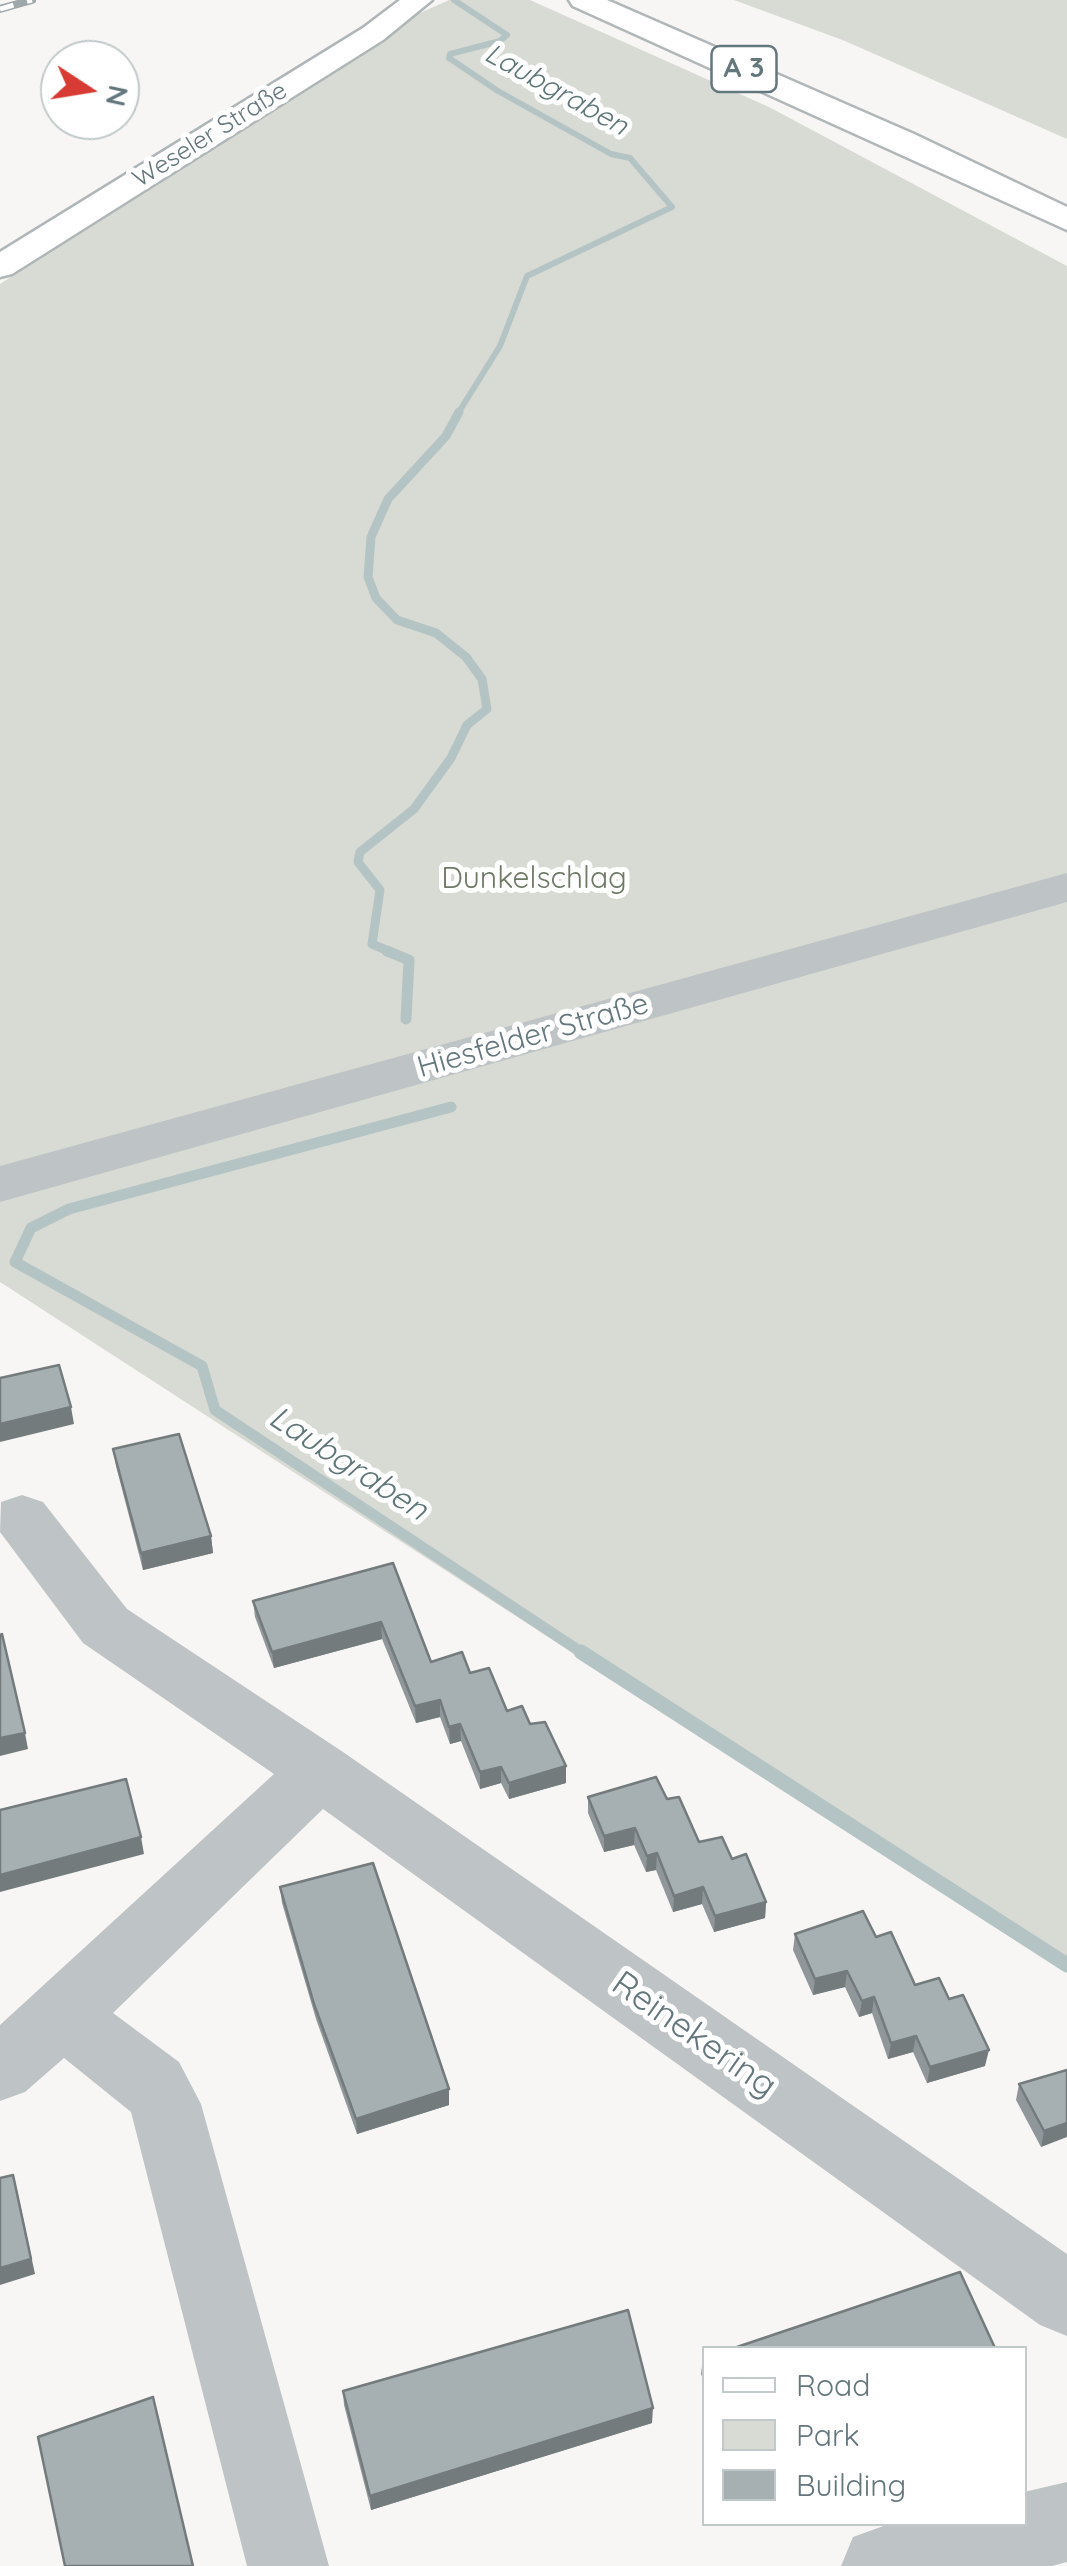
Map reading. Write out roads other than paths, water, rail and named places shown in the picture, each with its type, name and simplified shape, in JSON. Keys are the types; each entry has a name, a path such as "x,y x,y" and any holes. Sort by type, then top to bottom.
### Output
{"main road":[{"name":"Weseler Straße","path":"0,267 373,34 418,0"},
{"name":"A 3","path":"584,0 885,132 1067,220"},
{"name":"A 3","path":"648,0 713,26"},
{"name":"A 3","path":"762,46 897,105"}],"street":[{"name":"Hiesfelder Straße","path":"0,1184 1067,887"},
{"name":"Reinekering","path":"22,1518 104,1626 320,1772 1067,2299"},
{"path":"0,2069 62,2016 320,1772"},
{"path":"62,2016 154,2085 165,2104 288,2566"},
{"path":"882,2566 1067,2522"}],"waterway":[{"name":"Laubgraben","path":"454,0 507,35 500,41 450,54 449,58 498,91 611,154 630,158 672,207 527,276 500,346 457,415"},
{"name":"Laubgraben","path":"393,953 372,944 380,890 358,862 360,852 414,809 451,758 467,725 487,709 482,679 466,657 436,633 397,620 376,598 368,577 371,537 388,499 446,436 459,412"},
{"name":"Laubgraben","path":"387,951 409,960 406,1019"},
{"name":"Laubgraben","path":"451,1107 69,1209 31,1228 15,1262 202,1366 215,1410 584,1654"},
{"name":"Laubgraben","path":"581,1652 1067,1965"}],"railway":[{"path":"0,9 32,0"}],"park label":[{"name":"Dunkelschlag","path":"534,879"}]}
